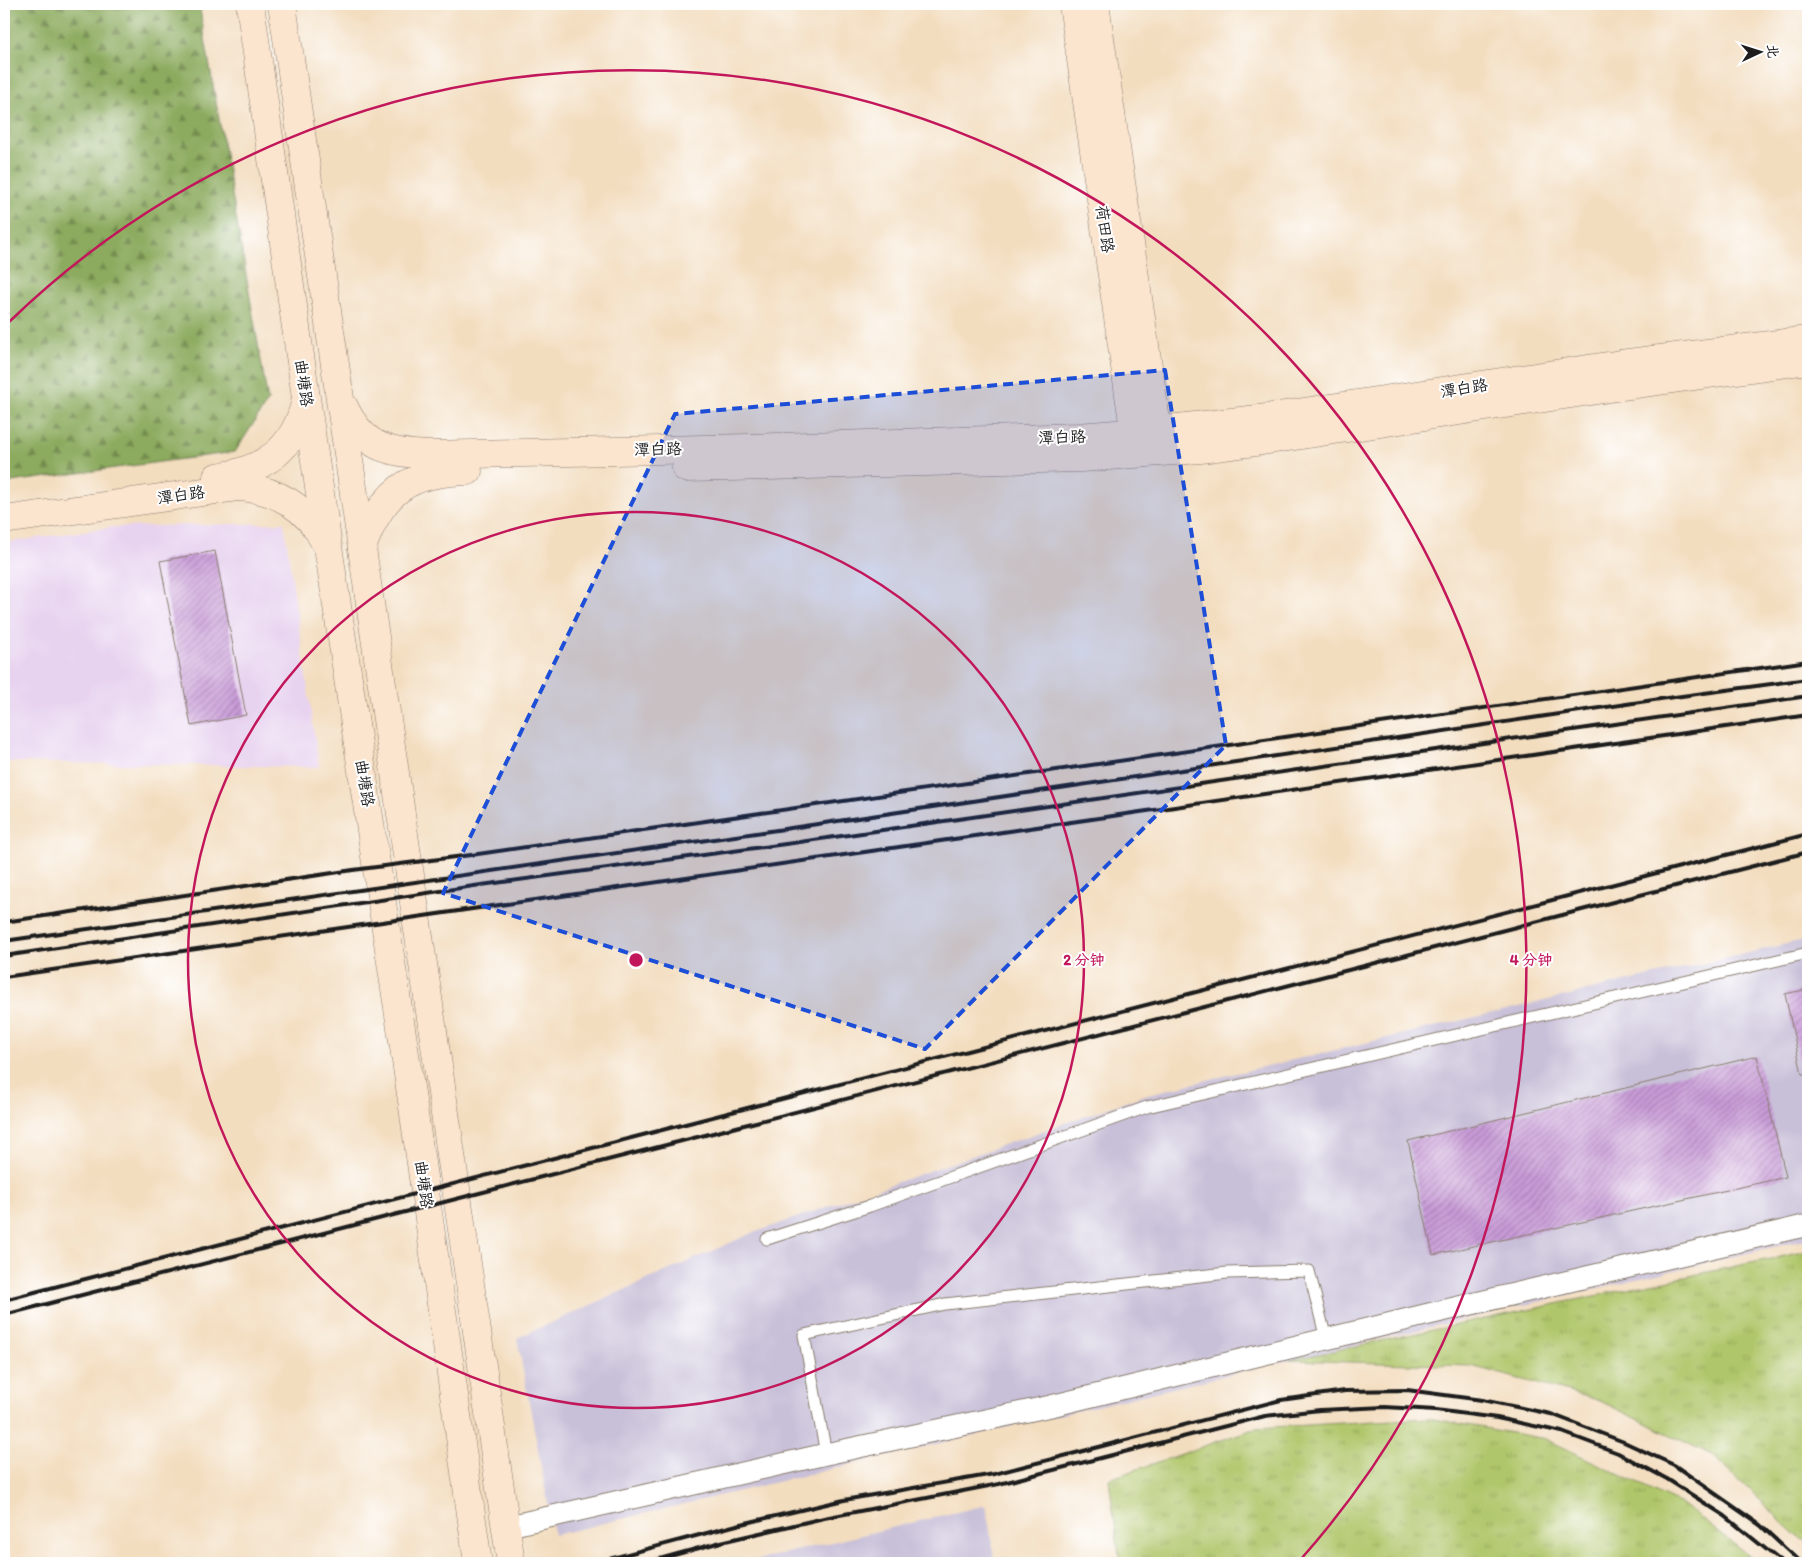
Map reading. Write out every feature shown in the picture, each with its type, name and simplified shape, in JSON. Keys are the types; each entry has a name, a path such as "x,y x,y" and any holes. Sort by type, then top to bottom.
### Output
{"street":[{"name":"曲塘路","path":"250,4 306,399 413,1107 478,1563"},
{"name":"曲塘路","path":"282,4 510,1563"},
{"name":"荷田路","path":"1073,4 1138,374 1148,442"},
{"name":"荷田路","path":"1095,4 1138,374"},
{"name":"潭白路","path":"362,548 370,524 395,492 413,480 434,474 1082,458 1215,425 1621,364 1808,340"},
{"name":"潭白路","path":"339,394 356,428 370,441 387,449 414,454 460,455 591,450 750,448 1074,437 1148,442 1262,441 1808,360"},
{"path":"1074,437 1093,430 1113,416 1119,407 1123,395 1138,374 1175,414 1197,424 1215,425"},
{"name":"潭白路","path":"4,507 236,474 253,468 281,450 292,438 301,420 306,399"},
{"name":"潭白路","path":"4,520 238,487 254,487 278,496 301,509 316,527 329,553"},
{"path":"505,1527 826,1454 1051,1406 1808,1225"}],"lane":[{"path":"767,1239 870,1206 1147,1108 1808,953"},
{"path":"826,1454 804,1335 945,1304 1227,1273 1309,1271 1326,1339"}],"highlighted area":[{"path":"1165,370 1226,745 925,1049 443,893 675,414"}],"shaded area":[{"path":"284,523 319,767 4,762 4,543 111,527"},
{"path":"1808,939 1808,1239 554,1535 517,1338 750,1234 1148,1094"},
{"path":"986,1505 995,1563 745,1563"}],"green space":[{"path":"4,4 199,4 268,401 235,452 4,483"},
{"path":"1808,1251 1808,1545 1712,1455 1598,1400 1471,1366 1290,1360"},
{"path":"1428,1418 1546,1439 1685,1506 1758,1563 1120,1563 1109,1479 1256,1428"}],"building":[{"path":"215,551 246,715 191,726 160,561"},
{"path":"1808,989 1808,1074 1802,1074 1785,994"},
{"path":"1757,1056 1786,1177 1433,1255 1408,1141"}],"railway":[{"path":"4,922 1808,661"},
{"path":"4,941 1808,679"},
{"path":"4,956 474,886 793,843 1808,696"},
{"path":"4,977 1808,715"},
{"path":"4,1300 1808,834"},
{"path":"4,1315 1808,852"},
{"path":"594,1563 737,1525 844,1500 994,1474 1281,1400 1345,1391 1407,1390 1482,1400 1551,1414 1624,1442 1674,1465 1760,1525 1801,1563"},
{"path":"645,1563 721,1542 824,1518 999,1484 1265,1416 1320,1410 1385,1407 1436,1410 1497,1418 1562,1432 1618,1453 1667,1479 1725,1516 1783,1563"}]}
